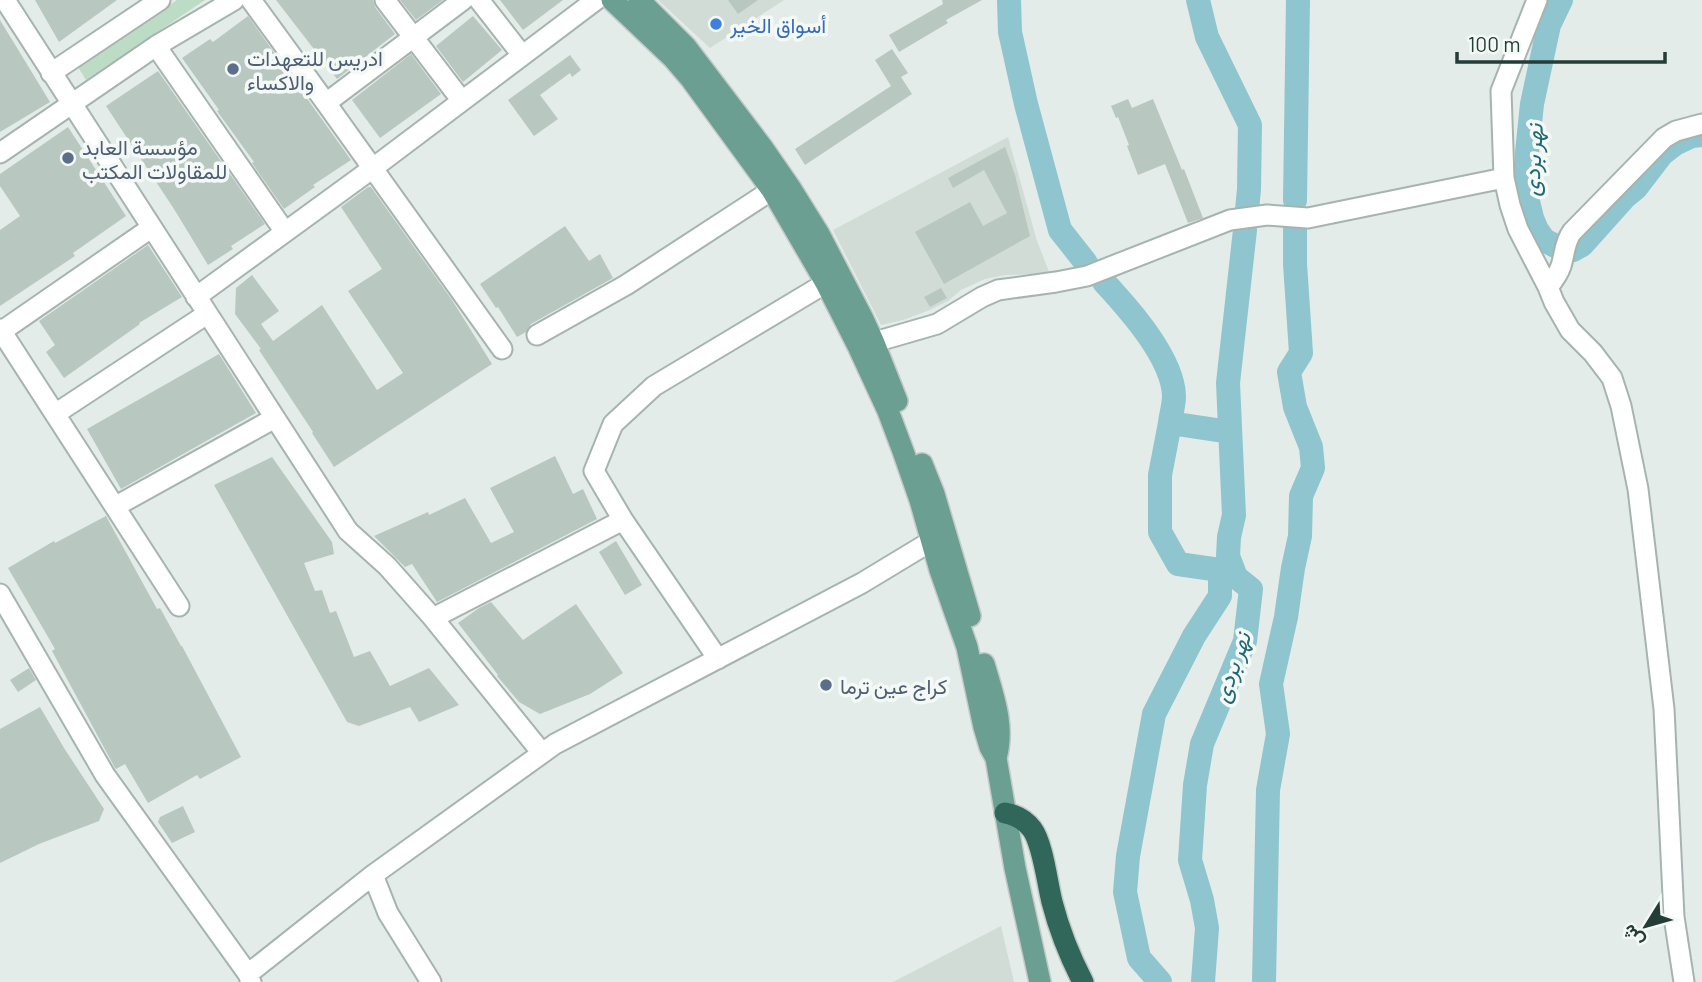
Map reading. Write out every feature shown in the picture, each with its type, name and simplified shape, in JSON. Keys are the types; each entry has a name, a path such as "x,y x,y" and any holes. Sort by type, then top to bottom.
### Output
{"highway":[{"path":"1005,813 1020,818 1036,835 1059,924 1083,982"}],"main road":[{"path":"612,0 673,58 691,79 772,190 826,283 866,344"},
{"path":"639,0 686,47 784,179 819,233 866,344 920,500 938,537 967,647 984,727 996,758 1026,922 1040,982"}],"street":[{"path":"5,0 348,531 387,566 433,618 542,754"},
{"path":"51,73 160,0"},
{"path":"0,153 156,46 234,0"},
{"path":"251,0 502,349"},
{"path":"385,0 462,101"},
{"path":"326,103 463,0"},
{"path":"480,0 522,55"},
{"path":"196,297 596,0"},
{"path":"1537,0 1501,91 1504,178 1518,229 1554,302 1570,330 1603,364 1612,378 1621,406 1638,489 1664,709 1674,917 1684,982"},
{"path":"156,46 285,232"},
{"path":"1548,287 1561,266 1566,239 1572,232 1664,138 1676,131 1702,124"},
{"path":"866,344 937,324 998,290 1087,276 1230,219 1267,215 1308,218 1504,178"},
{"path":"537,335 625,285 772,190"},
{"path":"152,228 1,330 179,606"},
{"path":"718,659 623,520 594,471 613,424 654,386 826,283"},
{"path":"55,414 208,314"},
{"path":"116,506 275,418"},
{"path":"433,618 623,520"},
{"path":"0,594 105,775 250,978 373,876 555,744 862,583 938,537"},
{"path":"373,876 388,913 431,982"}],"shaded area":[{"name":"أسواق الخير","path":"658,0 784,0 710,48"},
{"path":"1008,137 1037,241 1050,274 1005,275 985,279 961,290 948,301 930,310 881,325 833,230"},
{"path":"1001,926 1014,982 893,982"}],"green space":[{"path":"177,0 205,0 86,80 78,67"}],"building":[{"path":"35,0 117,0 59,42"},
{"path":"276,0 373,0 375,7 395,34 337,79"},
{"path":"400,0 443,0 416,20"},
{"path":"500,0 563,0 523,30"},
{"path":"728,0 758,0 738,14"},
{"path":"942,0 982,0 946,20 948,23 899,52 889,35 943,4"},
{"path":"248,16 351,160 313,185 315,187 284,209 182,58 210,39 213,42"},
{"path":"473,16 502,50 463,82 436,46"},
{"path":"0,20 50,102 0,132"},
{"path":"892,49 908,73 901,77 912,94 805,165 795,149 891,86 875,60"},
{"path":"411,54 441,94 380,138 352,100"},
{"path":"570,55 581,70 572,77 570,73 540,95 558,119 534,136 508,100"},
{"path":"158,71 265,224 208,265 106,106"},
{"path":"1128,99 1132,108 1153,99 1203,218 1188,223 1165,164 1138,175 1127,146 1129,145 1111,106"},
{"path":"68,127 126,216 73,253 75,256 0,306 0,230 20,216 0,186 0,174"},
{"path":"1005,147 1030,236 944,284 915,232 970,202 983,226 1007,213 984,170 953,188 948,178"},
{"path":"371,187 452,300 492,364 334,467 259,350 261,349 235,314 236,288 252,275 279,311 261,324 273,341 322,305 377,390 403,373 348,291 382,269 341,207"},
{"path":"565,226 589,261 600,254 613,278 531,324 526,332 517,337 480,284"},
{"path":"148,245 182,297 139,323 64,378 46,352 55,345 39,321"},
{"path":"941,288 947,298 930,307 924,297"},
{"path":"219,354 256,413 121,489 87,429"},
{"path":"555,456 573,494 583,489 597,519 437,602 412,564 405,567 374,536 465,498 491,543 514,532 490,488"},
{"path":"272,457 332,542 334,554 304,563 315,591 322,590 330,613 336,611 354,657 370,651 390,686 429,668 459,705 419,722 410,707 359,726 347,722 214,485"},
{"path":"106,516 157,609 160,608 182,646 241,757 200,779 197,775 148,803 125,764 115,768 52,651 55,649 8,568 54,541 55,543"},
{"path":"616,541 642,585 625,595 599,552"},
{"path":"491,602 523,640 576,604 623,673 590,694 540,714 519,702 458,623"},
{"path":"29,668 36,680 18,692 10,680"},
{"path":"40,707 104,809 99,821 39,844 0,863 0,729"},
{"path":"183,806 195,832 172,843 158,822 160,817"}],"waterway":[{"path":"1009,0 1010,32 1026,104 1060,230 1086,263"},
{"name":"نهر بردى","path":"1198,0 1207,37 1250,125 1247,210"},
{"name":"نهر بردى","path":"1295,200 1298,0"},
{"name":"نهر بردى","path":"1561,0 1549,25 1532,104 1527,152 1527,197 1532,218 1544,240 1565,251 1582,245 1636,188 1662,154 1675,144 1692,136 1702,135"},
{"name":"نهر بردى","path":"1264,982 1268,790 1278,734 1271,684 1300,536 1301,496 1313,468 1311,447 1295,407 1289,372 1301,353 1295,226"},
{"name":"نهر بردى","path":"1203,982 1207,928 1190,860 1195,785 1202,744 1245,641 1251,589 1236,577 1228,556 1234,515 1228,383 1245,230"},
{"path":"1104,282 1148,335 1166,366 1174,396 1170,423"},
{"path":"1160,982 1139,958 1125,892 1128,856 1154,714 1194,636 1220,596 1220,570 1178,564 1160,532 1160,475 1170,423 1230,432"}],"place":[{"name":"أسواق الخير","path":"716,24"},
{"name":"ادريس للتعهدات والاكساء","path":"233,69"},
{"name":"مؤسسة العابد للمقاولات المكتب","path":"68,158"},
{"name":"كراج عين ترما","path":"826,685"}]}
